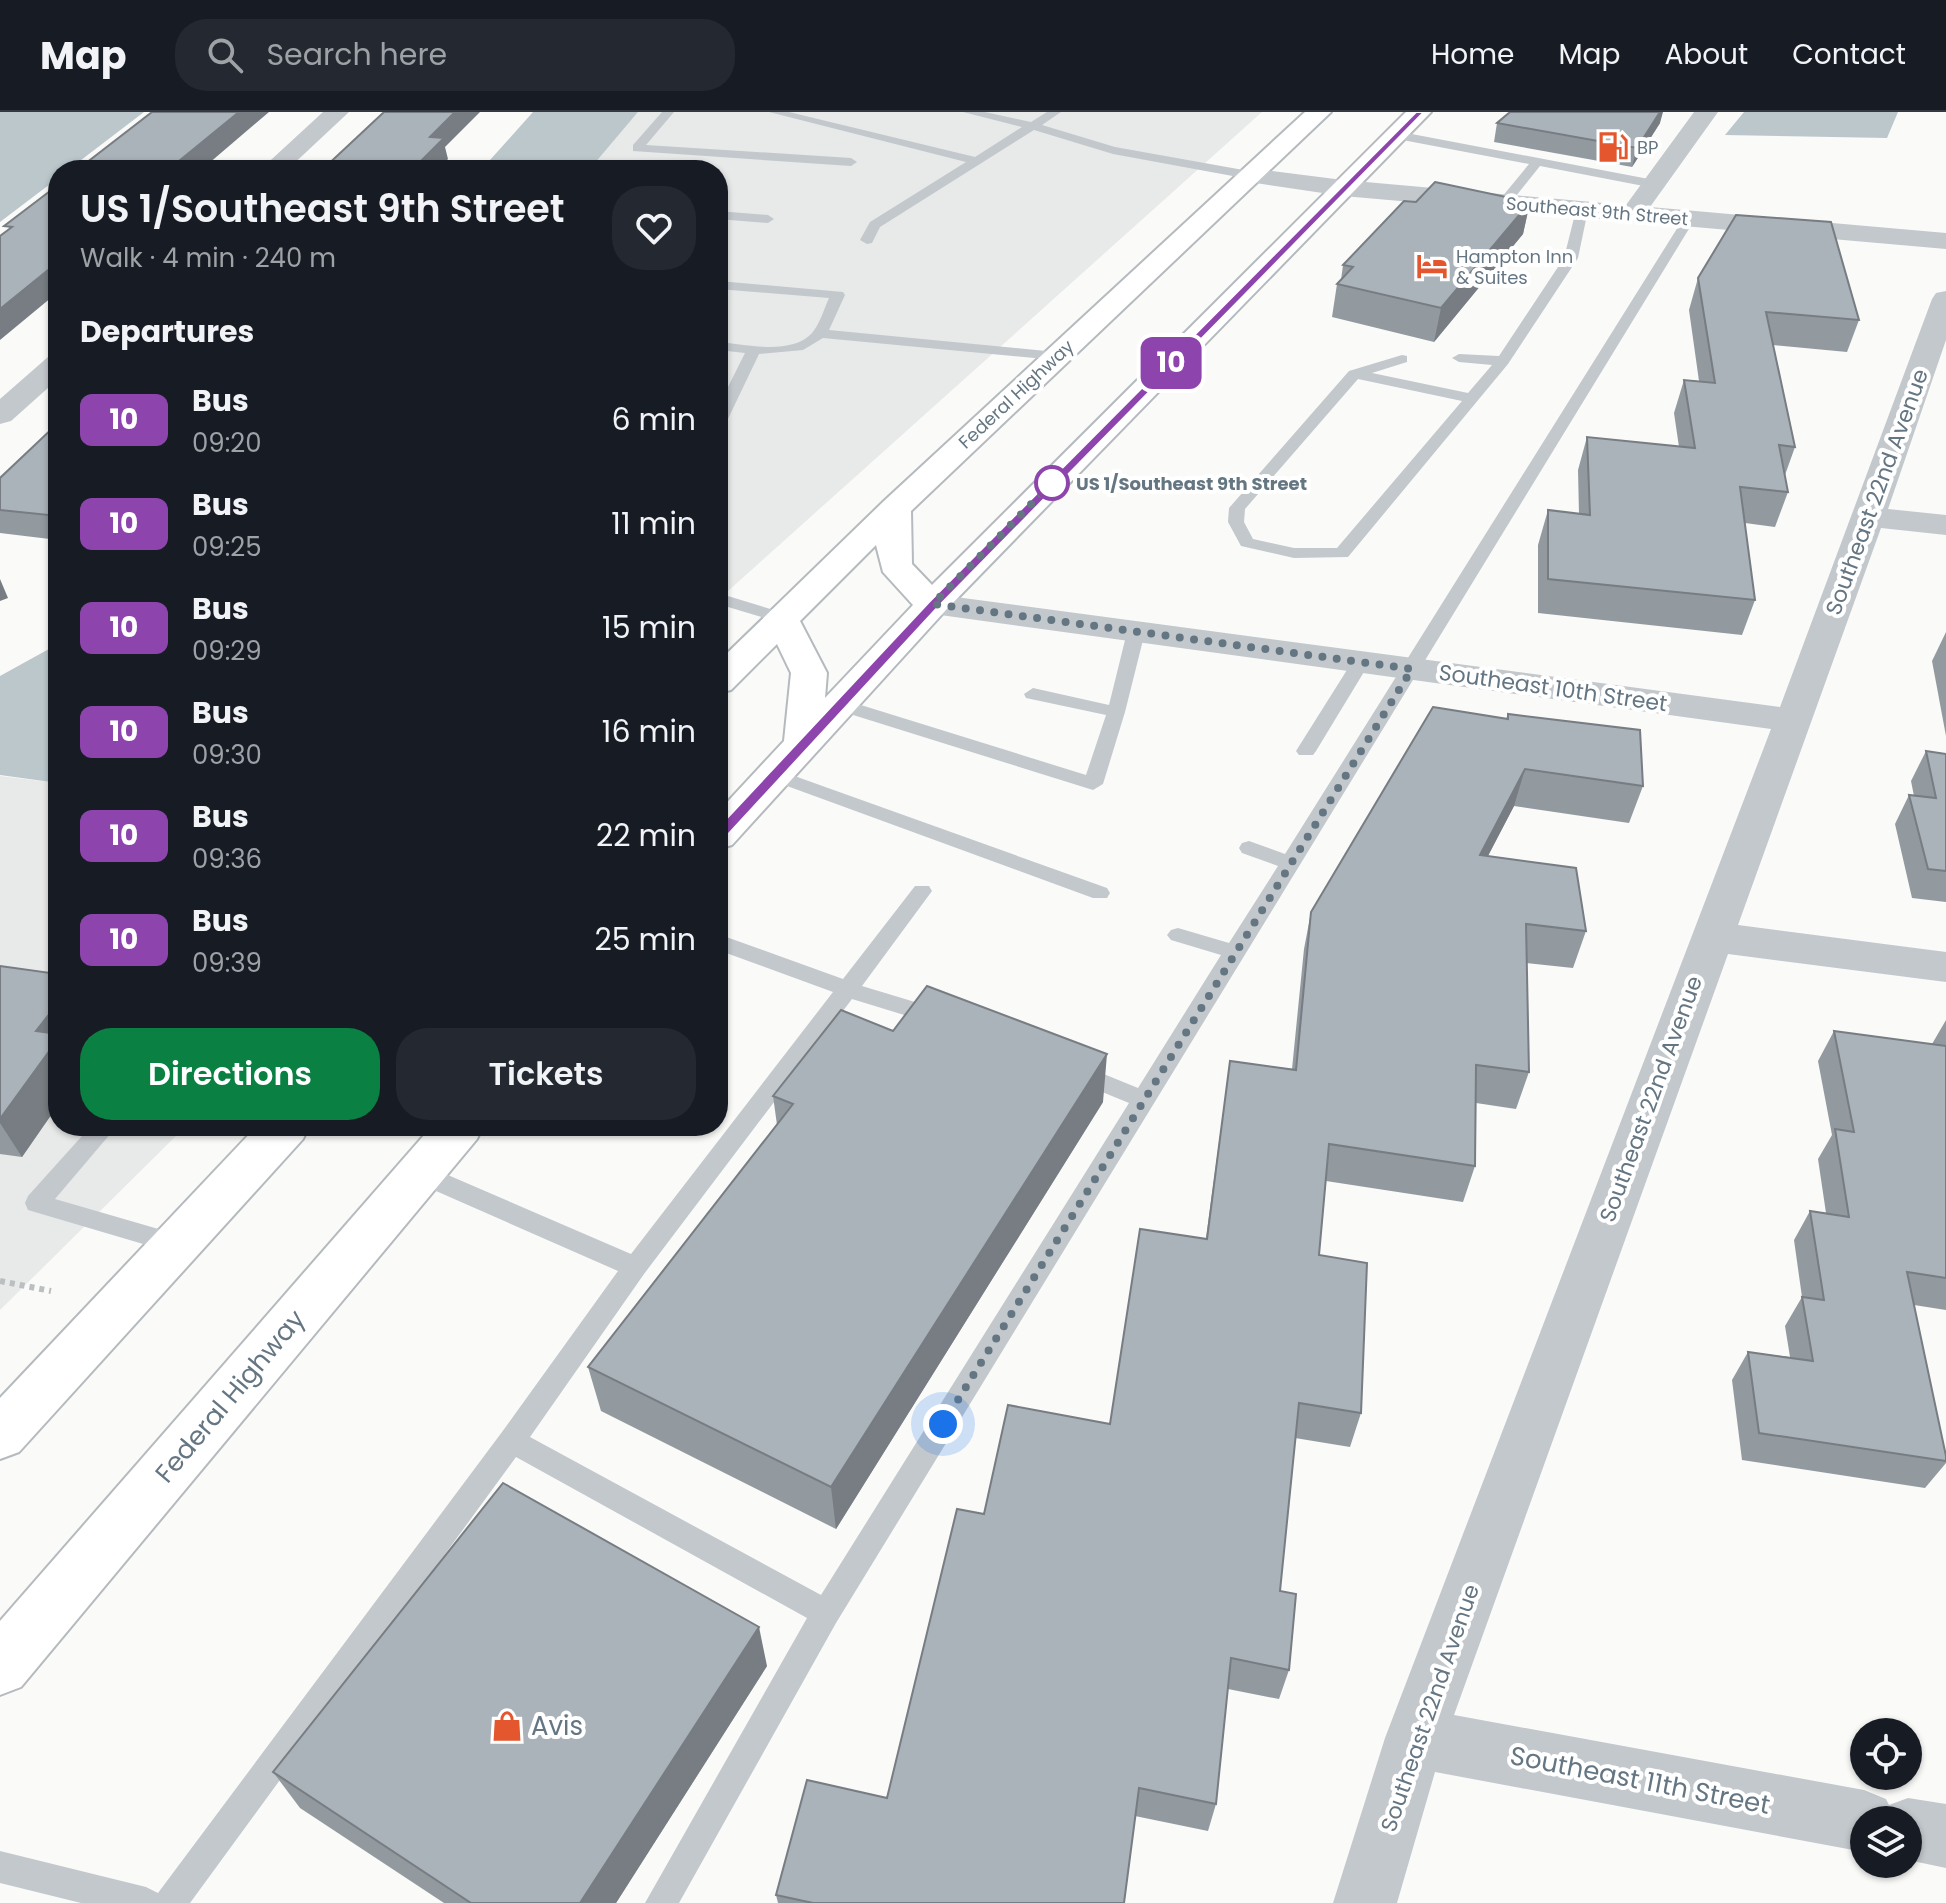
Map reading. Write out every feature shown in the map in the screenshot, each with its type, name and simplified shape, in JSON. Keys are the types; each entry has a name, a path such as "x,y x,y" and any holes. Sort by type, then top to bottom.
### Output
{"main road":[{"name":"Federal Highway","path":"728,672 895,508 1319,112"},
{"path":"728,825 933,604 1419,112"},
{"path":"895,508 892,563 905,580 933,604"},
{"path":"781,618 809,673 803,745"},
{"path":"0,1435 277,1136"},
{"name":"Federal Highway","path":"0,1666 451,1136"}],"street":[{"path":"283,160 337,112"},
{"path":"1632,215 1706,112"},
{"name":"Southeast 9th Street","path":"1249,175 1343,188 1946,241"},
{"name":"Southeast 22nd Avenue","path":"1365,1903 1415,1738 1869,517 1946,299"},
{"path":"0,415 48,372"},
{"path":"1869,517 1946,525"},
{"name":"Southeast 10th Street","path":"933,604 1793,720"},
{"path":"1711,937 1946,967"},
{"name":"Southeast 11th Street","path":"1415,1738 1850,1818"},
{"path":"1922,1832 1946,1836"}],"lane":[{"path":"668,112 637,148 851,162"},
{"path":"775,112 975,161"},
{"path":"969,112 1033,126 1113,150 1249,175"},
{"path":"867,240 875,225 1055,112"},
{"path":"1396,135 1654,184"},
{"path":"1503,203 1537,162"},
{"path":"1402,359 1354,374 1237,508 1236,522 1247,542 1286,554 1311,556 1342,553 1503,361 1571,258 1582,210"},
{"path":"728,216 768,219"},
{"path":"661,1903 826,1613 1689,219"},
{"path":"728,285 841,291 820,333 812,342 797,349 728,347"},
{"path":"820,333 1056,356"},
{"path":"728,402 754,349"},
{"path":"1459,358 1503,361"},
{"path":"1354,374 1469,398"},
{"path":"728,601 781,618"},
{"path":"841,705 1033,768 1093,784 1116,712 1136,632"},
{"path":"1306,751 1361,662"},
{"path":"1033,694 1116,712"},
{"path":"775,775 1100,893"},
{"path":"1249,848 1291,863"},
{"path":"170,1903 512,1441 635,1267 922,891"},
{"path":"1178,935 1236,952"},
{"path":"728,946 960,1026"},
{"path":"1060,1066 1144,1100"},
{"path":"96,1136 37,1203 177,1244"},
{"path":"419,1173 635,1267"},
{"path":"512,1441 826,1613"},
{"path":"0,1867 146,1903"}],"path":[{"path":"0,1281 51,1291"}],"shaded area":[{"path":"0,112 144,112 81,160 48,160 48,186 0,222"},
{"path":"533,112 638,112 597,160 490,160"},
{"path":"638,112 1262,112 728,591 728,160 597,160"},
{"path":"1744,112 1898,112 1887,138 1725,135"},
{"path":"48,650 48,782 0,775 0,676"},
{"path":"0,776 48,782 48,1136 176,1136 0,1310"}],"building":[{"path":"152,112 239,112 180,160 90,160"},
{"path":"384,112 455,112 430,137 444,138 422,160 333,160"},
{"path":"1510,112 1660,112 1637,148 1497,123"},
{"name":"Hampton Inn & Suites","path":"1435,182 1530,202 1441,308 1337,284 1353,267 1343,265 1404,201 1416,202"},
{"path":"48,193 48,270 0,309 0,236 12,227 4,226"},
{"path":"1736,215 1831,222 1859,320 1766,312 1795,447 1779,445 1788,492 1740,487 1755,600 1548,579 1548,510 1590,515 1587,437 1695,448 1684,380 1715,383 1698,278"},
{"path":"48,432 48,515 0,510 0,478"},
{"path":"1433,707 1508,719 1508,714 1640,730 1643,786 1525,769 1480,855 1576,868 1586,931 1526,924 1529,1072 1476,1065 1475,1166 1329,1144 1319,1255 1367,1263 1361,1413 1299,1403 1280,1591 1296,1594 1289,1670 1231,1658 1216,1804 1139,1788 1124,1903 813,1903 776,1895 807,1780 887,1798 957,1509 984,1514 1008,1405 1110,1424 1140,1229 1207,1239 1230,1061 1296,1070 1311,912"},
{"path":"1926,751 1946,754 1946,871 1928,869 1909,795 1936,798"},
{"path":"0,966 48,973 48,1016 36,1031 48,1033 48,1053 0,1119"},
{"path":"927,986 1107,1054 831,1487 588,1367 793,1104 773,1096 841,1010 893,1031"},
{"path":"1834,1031 1946,1046 1946,1278 1907,1272 1946,1461 1759,1433 1748,1352 1813,1361 1802,1297 1824,1300 1810,1211 1849,1217 1835,1129 1854,1132"},
{"path":"503,1483 759,1627 580,1903 471,1903 273,1772"}],"bus line":[{"name":"10","path":"728,825 933,604 1419,112"}],"place":[{"name":"BP","path":"1613,147"},
{"name":"Hampton Inn & Suites","path":"1432,266"},
{"name":"US 1/Southeast 9th Street","path":"1052,483"},
{"name":"Avis","path":"507,1726"}],"route":[{"path":"943,1424 1412,669 933,604 1052,483"}]}
